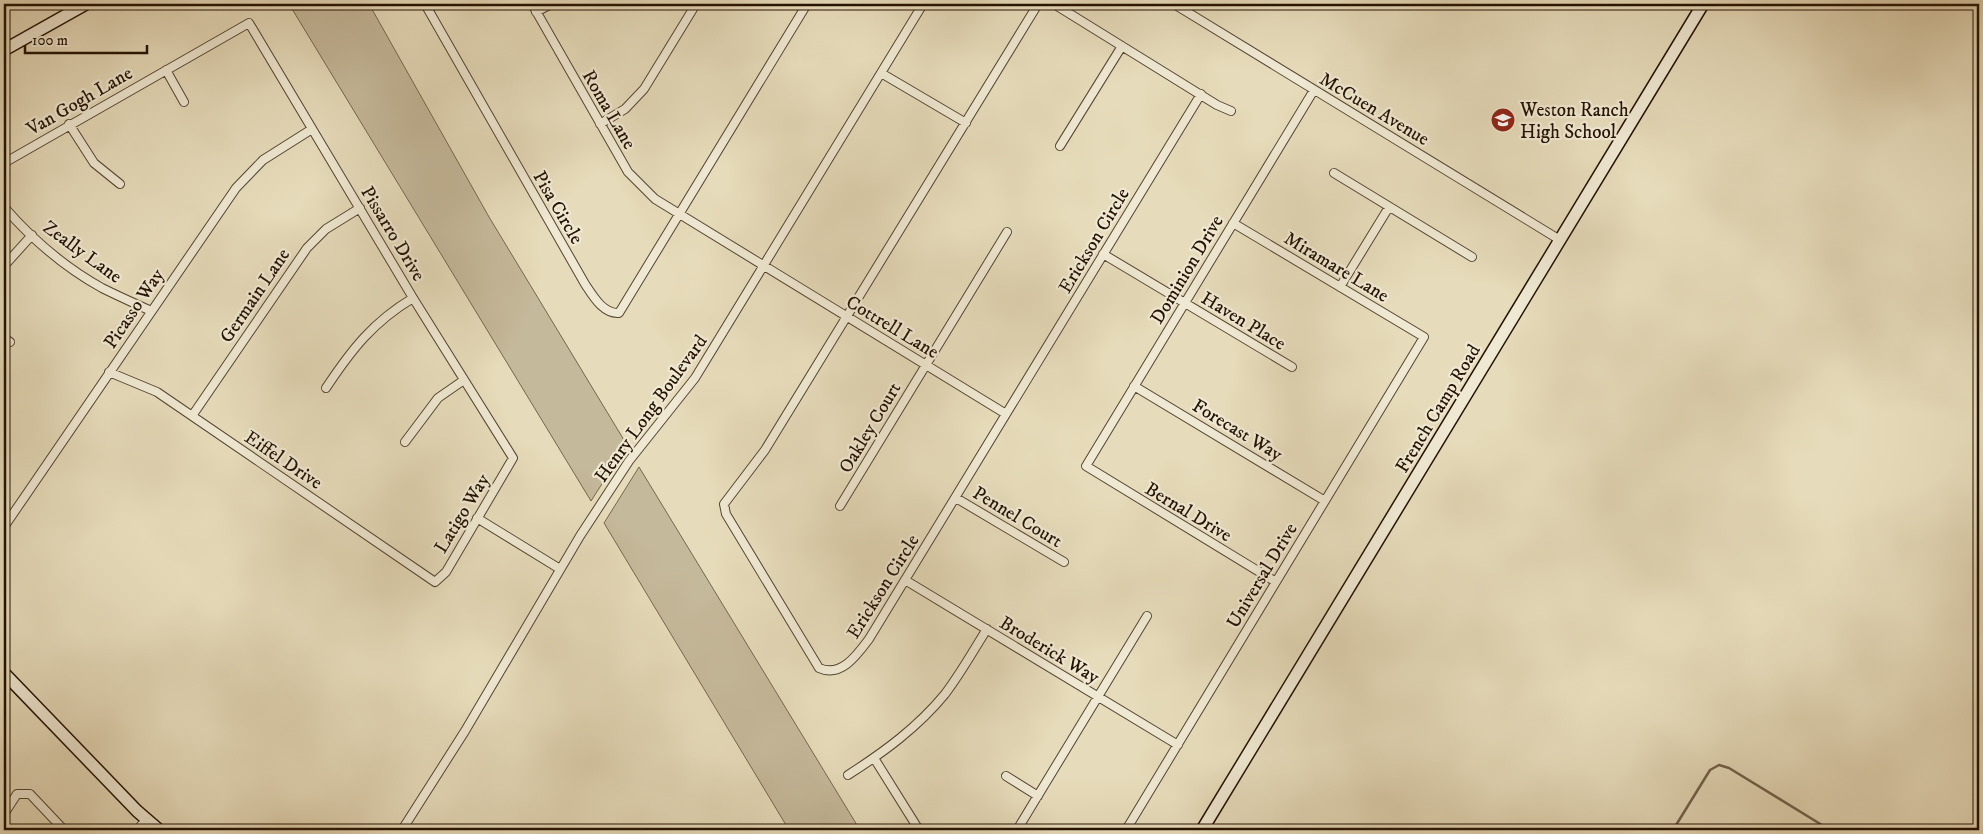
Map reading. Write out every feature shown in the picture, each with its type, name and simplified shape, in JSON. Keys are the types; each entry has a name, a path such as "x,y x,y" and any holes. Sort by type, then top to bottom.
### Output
{"street":[{"path":"4,50 86,4"},
{"name":"Pisa Circle","path":"425,4 584,284 601,306 611,314 619,313 807,4"},
{"name":"Roma Lane","path":"532,4 600,124 636,182 655,199 679,214"},
{"path":"536,12 551,4"},
{"path":"600,124 625,109 644,89 696,4"},
{"name":"Henry Long Boulevard","path":"402,830 465,731 560,569 630,461 695,378 922,4"},
{"name":"Erickson Circle","path":"1038,4 765,450 724,504 726,514 814,663 826,671 840,669 860,652 956,498 1201,94"},
{"path":"1054,4 1231,111"},
{"name":"McCuen Avenue","path":"1174,4 1560,240"},
{"name":"French Camp Road","path":"1202,830 1703,4"},
{"name":"Van Gogh Lane","path":"4,163 249,23"},
{"name":"Pissarro Drive","path":"249,23 413,298 513,458"},
{"path":"1060,146 1122,46"},
{"path":"166,70 184,102"},
{"path":"881,73 966,123"},
{"name":"Dominion Drive","path":"1086,466 1314,90"},
{"path":"70,124 94,163 120,184"},
{"name":"Picasso Way","path":"4,527 240,183 263,160 312,129"},
{"path":"1334,173 1472,257"},
{"name":"Zeally Lane","path":"4,207 32,235 100,287 151,311"},
{"path":"1340,287 1389,207"},
{"name":"Germain Lane","path":"192,416 306,248 326,229 360,208"},
{"path":"679,214 763,267"},
{"name":"Miramare Lane","path":"1233,223 1424,337"},
{"name":"Oakley Court","path":"840,506 1006,232"},
{"path":"4,266 32,235"},
{"name":"Haven Place","path":"1103,254 1292,367"},
{"name":"Cottrell Lane","path":"763,267 1006,414"},
{"path":"326,388 366,333 395,309 413,298"},
{"name":"Universal Drive","path":"1126,830 1424,337"},
{"name":"Eiffel Drive","path":"110,372 145,386 192,416 435,582"},
{"path":"405,442 438,398 464,380"},
{"name":"Forecast Way","path":"1134,386 1325,501"},
{"name":"Latigo Way","path":"435,582 446,572 513,458"},
{"name":"Bernal Drive","path":"1086,466 1276,582"},
{"name":"Pennel Court","path":"956,498 1064,562"},
{"path":"477,518 560,569"},
{"name":"Broderick Way","path":"905,580 1178,744"},
{"path":"1017,830 1147,616"},
{"path":"848,775 874,758 912,728 944,694 987,629"},
{"path":"4,673 153,827"},
{"path":"874,758 919,830"},
{"path":"1006,776 1038,796"},
{"path":"4,814 17,794 30,794 64,830"},
{"path":"136,830 153,827"}],"shaded area":[{"path":"289,4 369,4 489,217 627,445 591,501"},
{"path":"639,467 860,830 789,830 604,523"}],"waterway":[{"path":"1673,830 1710,770 1719,765 1729,768 1830,830"}],"place":[{"name":"Weston Ranch High School","path":"1503,120"}]}
